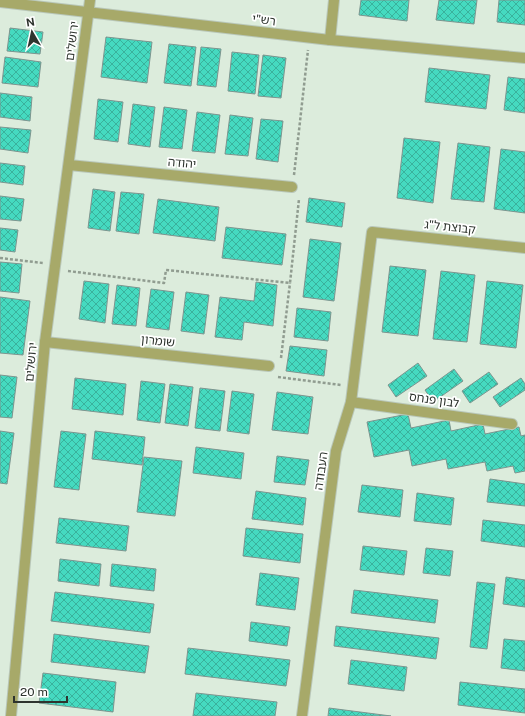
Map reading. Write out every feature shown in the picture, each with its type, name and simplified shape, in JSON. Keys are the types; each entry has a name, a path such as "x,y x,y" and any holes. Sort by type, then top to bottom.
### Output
{"street":[{"name":"ירושלים","path":"11,716 45,342 90,0"},
{"path":"330,40 334,0"},
{"name":"רש\"י","path":"0,2 310,38 525,58"},
{"name":"יהודה","path":"69,165 292,187"},
{"name":"קבוצת ל\"ג","path":"372,232 525,248"},
{"name":"העבודה","path":"302,716 336,451 351,402 372,232"},
{"name":"שומרון","path":"45,342 269,366"},
{"name":"לבון פנחס","path":"351,402 512,424"}],"path":[{"path":"281,362 300,188 292,187 310,38"},
{"path":"0,258 164,282 166,270 290,283"},
{"path":"269,366 279,377 353,387"},
{"path":"279,377 280,369"}],"building":[{"path":"361,0 409,0 407,21 359,15"},
{"path":"439,0 477,0 474,24 436,20"},
{"path":"499,0 525,0 525,25 497,22"},
{"path":"10,28 43,32 40,54 7,51"},
{"path":"106,37 152,42 147,83 101,77"},
{"path":"169,44 196,47 191,86 164,83"},
{"path":"201,47 221,49 216,87 197,85"},
{"path":"232,52 259,55 255,94 228,91"},
{"path":"263,55 286,58 281,98 258,96"},
{"path":"5,57 41,62 38,87 2,83"},
{"path":"429,68 490,75 486,109 425,102"},
{"path":"508,77 525,79 525,113 504,110"},
{"path":"0,93 32,97 30,121 0,117"},
{"path":"98,99 123,102 118,142 94,139"},
{"path":"133,104 155,107 150,147 128,144"},
{"path":"164,107 187,110 182,149 159,147"},
{"path":"197,112 220,115 215,153 192,151"},
{"path":"230,115 253,118 248,156 225,154"},
{"path":"261,119 283,121 278,162 256,159"},
{"path":"0,127 31,130 28,153 0,149"},
{"path":"404,138 440,142 433,203 397,198"},
{"path":"458,143 490,147 484,202 451,199"},
{"path":"501,149 525,152 525,213 494,209"},
{"path":"0,163 25,166 23,185 0,182"},
{"path":"93,189 115,192 110,231 88,228"},
{"path":"121,192 144,194 139,234 116,231"},
{"path":"0,196 24,199 21,221 0,219"},
{"path":"309,198 345,203 342,227 306,222"},
{"path":"158,199 219,207 215,241 153,233"},
{"path":"226,227 286,234 282,265 222,258"},
{"path":"0,228 18,230 15,252 0,250"},
{"path":"310,239 341,243 334,301 303,297"},
{"path":"0,262 22,264 19,293 0,291"},
{"path":"390,266 426,270 418,336 382,332"},
{"path":"441,271 475,275 467,342 433,339"},
{"path":"84,281 109,284 105,323 79,319"},
{"path":"487,281 523,285 516,348 480,344"},
{"path":"256,282 277,285 273,326 244,322 242,340 215,337 220,297 254,301"},
{"path":"117,285 140,288 136,326 112,324"},
{"path":"151,289 174,292 169,330 146,327"},
{"path":"186,292 209,295 204,334 181,331"},
{"path":"0,297 30,301 23,355 0,353"},
{"path":"297,308 331,312 328,341 294,337"},
{"path":"290,346 327,350 324,376 286,371"},
{"path":"418,363 427,376 396,397 388,385"},
{"path":"454,369 463,381 433,402 425,390"},
{"path":"489,372 498,384 470,403 462,391"},
{"path":"0,375 17,377 12,418 0,417"},
{"path":"75,378 126,384 123,415 72,409"},
{"path":"521,378 525,384 525,390 500,407 493,397"},
{"path":"141,381 165,384 160,423 137,420"},
{"path":"170,384 193,387 188,426 165,423"},
{"path":"200,388 225,391 220,431 195,428"},
{"path":"232,391 254,394 249,434 227,431"},
{"path":"277,392 313,397 308,434 272,430"},
{"path":"408,414 411,428 449,420 451,431 483,424 485,434 519,427 521,436 525,435 525,471 515,473 513,466 487,471 485,462 448,469 446,459 412,466 409,450 374,457 367,422"},
{"path":"0,431 14,433 7,484 0,483"},
{"path":"61,431 86,434 79,490 54,487"},
{"path":"95,431 145,437 142,465 92,459"},
{"path":"196,447 244,453 241,479 193,473"},
{"path":"277,456 309,460 305,485 274,482"},
{"path":"144,457 182,461 175,516 137,512"},
{"path":"490,479 525,484 525,506 487,502"},
{"path":"362,485 403,490 400,517 358,512"},
{"path":"256,491 306,498 303,525 252,519"},
{"path":"417,493 454,498 451,525 414,521"},
{"path":"59,518 129,526 126,551 56,543"},
{"path":"483,520 525,525 525,547 481,541"},
{"path":"246,528 303,534 300,563 243,556"},
{"path":"363,546 407,551 404,575 360,570"},
{"path":"426,548 453,551 450,576 423,573"},
{"path":"60,559 101,564 99,586 58,581"},
{"path":"112,564 156,569 154,591 110,586"},
{"path":"260,573 299,578 295,610 256,605"},
{"path":"506,577 525,580 525,607 503,604"},
{"path":"477,582 495,584 487,649 470,647"},
{"path":"354,590 438,600 435,623 351,613"},
{"path":"55,592 154,604 150,633 51,621"},
{"path":"251,622 290,627 287,646 249,641"},
{"path":"336,626 439,638 436,659 334,646"},
{"path":"54,634 149,646 145,673 51,662"},
{"path":"504,639 525,641 525,671 501,668"},
{"path":"188,648 290,660 286,686 185,674"},
{"path":"351,660 407,667 404,691 348,684"},
{"path":"43,673 116,682 113,712 39,703"},
{"path":"460,682 525,689 525,713 458,705"},
{"path":"196,693 277,702 275,716 193,716"},
{"path":"329,708 391,716 328,716"}]}
